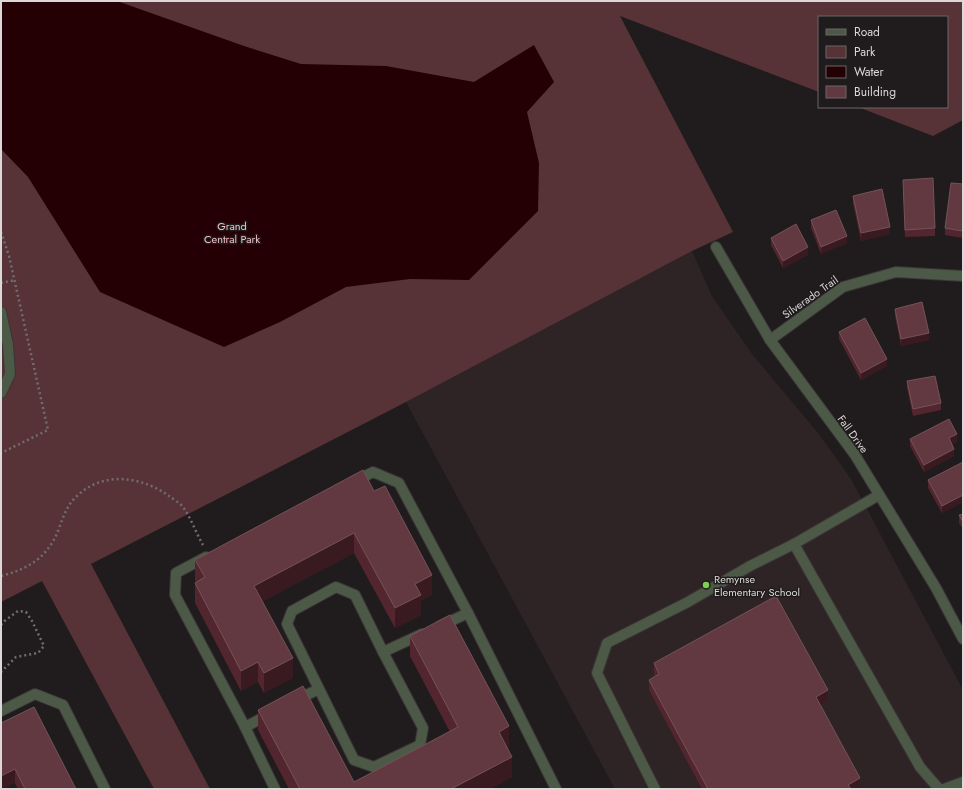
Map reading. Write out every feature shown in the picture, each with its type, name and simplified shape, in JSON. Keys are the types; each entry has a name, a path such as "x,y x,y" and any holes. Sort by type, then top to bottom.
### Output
{"street":[{"name":"Fall Drive","path":"716,247 770,340 855,456 936,588 963,639"},
{"name":"Silverado Trail","path":"770,340 843,287 896,272 963,276"},
{"path":"1,312 8,345 10,374 1,392"},
{"path":"345,486 373,472 399,483 468,614 555,789"},
{"path":"655,789 597,673 607,643 688,602 750,566 794,544 879,495"},
{"path":"794,544 920,767 939,789"},
{"path":"212,554 176,573 175,595 245,727 275,789"},
{"path":"336,587 355,595 383,652 423,728 420,745 374,766 354,760 287,624 292,611 336,587"},
{"path":"383,652 468,614"},
{"path":"245,727 319,689"},
{"path":"1,711 35,694 63,705 105,789"},
{"path":"944,789 963,782"}],"path":[{"path":"1,232 7,248 15,280 48,430 1,452"},
{"path":"1,283 15,280"},
{"path":"1,576 26,568 37,560 53,541 62,516 77,496 97,483 119,478 140,481 155,488 183,506 212,554"},
{"path":"1,625 18,611 26,612 44,646 38,653 16,657 1,672"}],"shaded area":[{"name":"Remynse Elementary School","path":"692,251 712,296 752,354 819,434 851,479 963,690 963,789 615,789 406,402"}],"green space":[{"name":"Grand Central Park","path":"1,1 963,1 963,120 933,136 861,108 948,108 948,16 818,16 818,92 620,16 733,232 692,251 406,402 91,564 210,789 154,789 42,581 1,602"}],"water":[{"path":"1,1 117,1 244,46 301,64 386,66 474,82 534,45 554,82 527,112 539,163 538,211 469,280 410,279 346,287 280,322 224,347 100,292 28,177 1,149"}],"building":[{"path":"933,178 935,228 905,230 903,180"},
{"path":"951,183 963,184 963,231 945,228"},
{"path":"882,189 890,227 861,233 853,196"},
{"path":"836,210 847,236 821,247 811,220"},
{"path":"796,224 808,247 783,261 771,238"},
{"path":"922,302 929,333 901,339 895,309"},
{"path":"865,318 887,359 861,373 839,332"},
{"path":"935,376 941,403 913,409 907,381"},
{"path":"949,419 957,434 949,438 954,449 924,465 910,439"},
{"path":"963,462 963,495 942,506 928,480"},
{"path":"363,470 374,491 385,486 432,575 415,584 421,595 395,608 354,533 254,586 293,658 264,673 258,662 241,671 195,583 205,577 195,560"},
{"path":"963,514 963,522 959,515"},
{"path":"776,596 828,690 816,697 860,778 848,785 851,789 708,789 649,680 659,674 654,663"},
{"path":"450,615 509,726 499,732 512,757 451,789 300,789 258,710 303,686 354,782 458,727 410,636"},
{"path":"34,707 76,789 25,789 15,769 1,776 1,723"}],"place":[{"name":"Remynse Elementary School","path":"706,585"}]}
